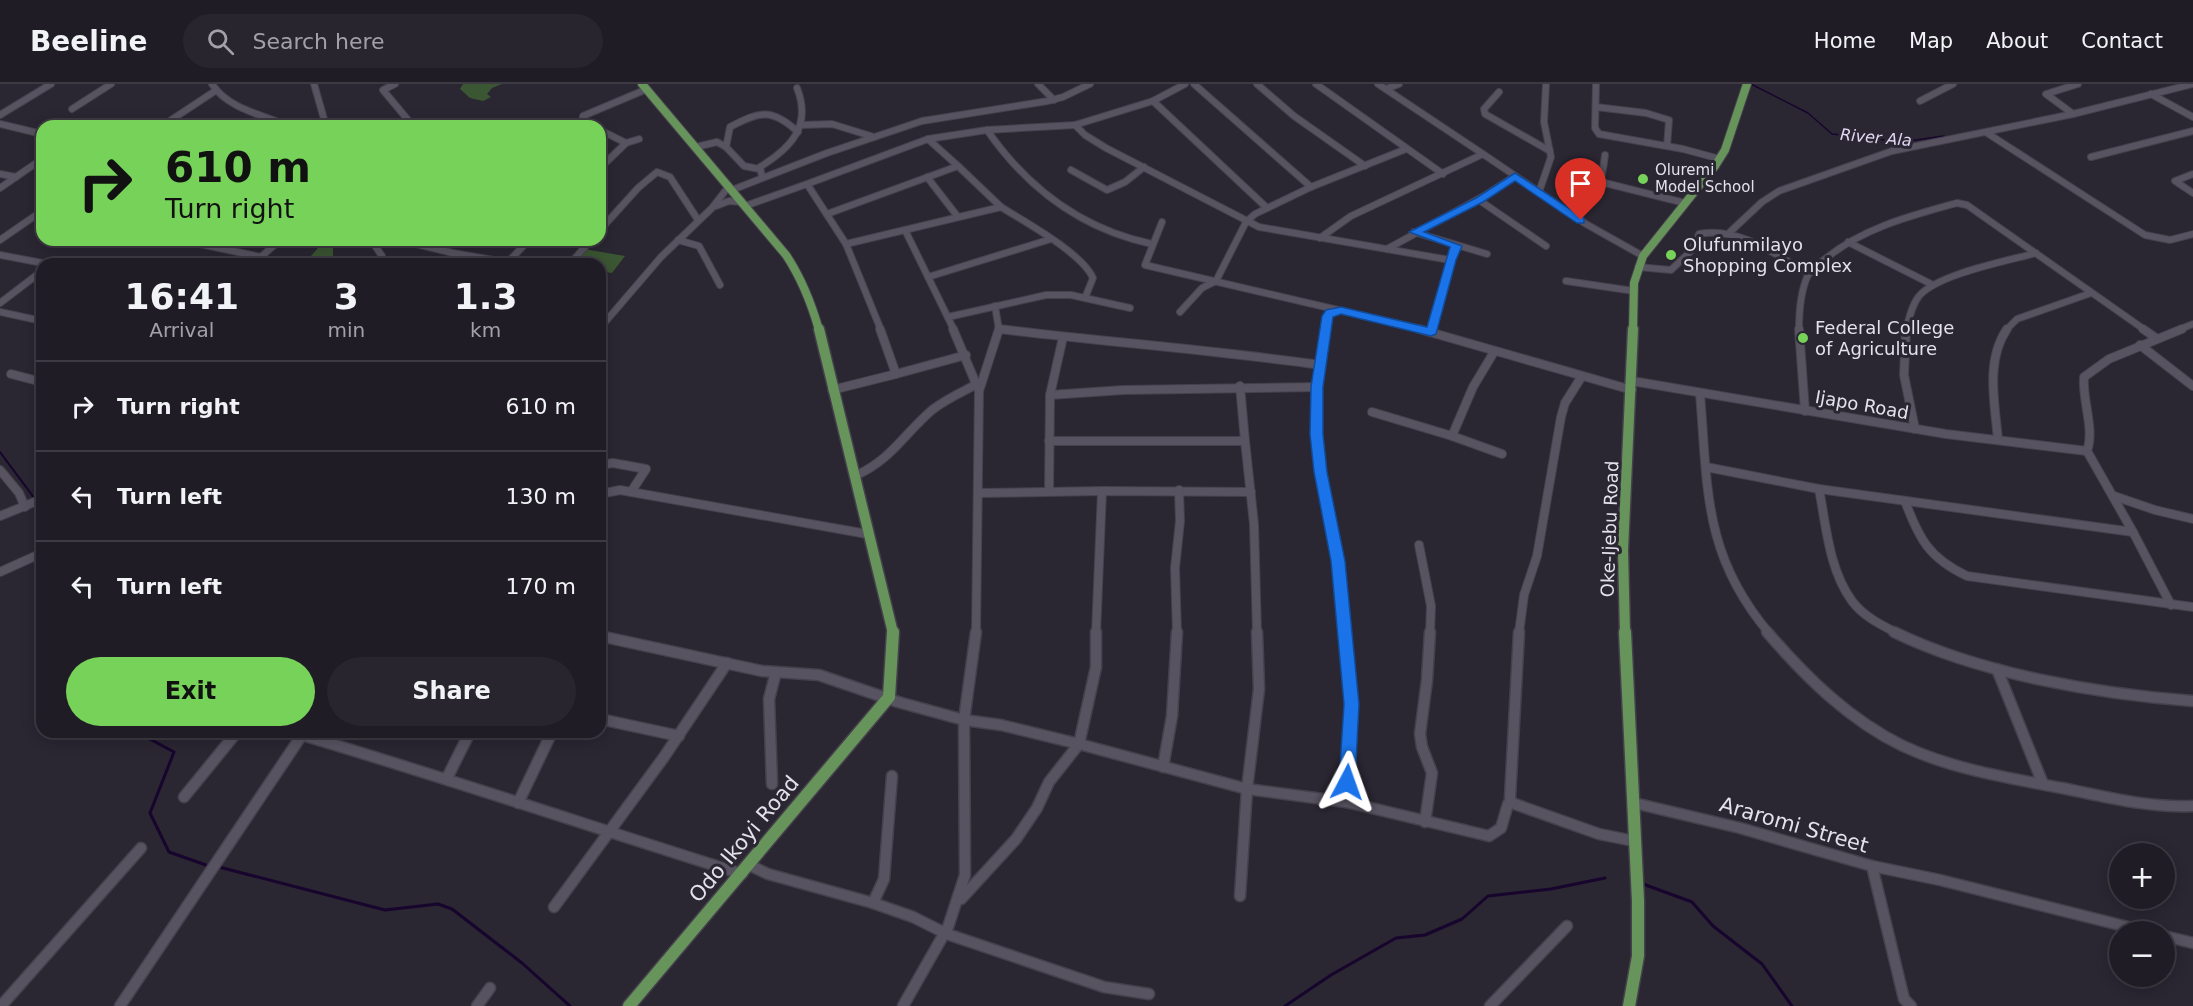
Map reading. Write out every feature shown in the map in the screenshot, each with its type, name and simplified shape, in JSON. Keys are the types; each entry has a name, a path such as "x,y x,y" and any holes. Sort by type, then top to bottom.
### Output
{"main road":[{"name":"Oke-Ijebu Road","path":"1629,1006 1638,956 1634,803 1626,688 1623,550 1632,385 1634,291 1638,267 1643,256 1720,159 1747,84"},
{"path":"645,87 777,243 800,276 816,316 867,534 893,630 889,697"},
{"name":"Odo Ikoyi Road","path":"628,1006 889,697"}],"street":[{"path":"0,115 51,84"},
{"path":"72,109 111,84"},
{"path":"212,84 214,92 240,106 275,120"},
{"path":"314,84 324,120"},
{"path":"395,84 383,90 408,120"},
{"path":"1038,84 1054,100"},
{"path":"606,321 678,240 730,188 941,116 1054,100 1090,84"},
{"path":"712,208 729,201 743,204 807,184 928,139 987,130 1075,125 1153,102 1185,84"},
{"path":"1194,84 1311,187"},
{"path":"1257,84 1294,116 1365,166"},
{"path":"1316,84 1443,174"},
{"path":"1378,84 1539,192 1643,256"},
{"path":"1386,89 1399,84"},
{"path":"1539,192 1550,162 1544,122 1546,84"},
{"path":"1596,84 1595,128 1599,134 1667,146 1720,159"},
{"path":"1920,101 1951,84"},
{"path":"2073,114 2046,94 2076,84"},
{"path":"1730,232 1762,202 1779,191 1899,149 2073,114 2193,84"},
{"path":"582,120 583,116 645,87"},
{"path":"759,169 763,164 777,157 802,124 802,103 796,88"},
{"path":"171,120 214,92"},
{"path":"1499,92 1484,109 1485,114 1550,151"},
{"path":"2151,94 2193,117"},
{"path":"1153,102 1266,207"},
{"path":"1596,107 1646,113 1669,120 1667,146"},
{"path":"726,147 730,127 762,114 776,115 798,132"},
{"path":"0,124 36,133"},
{"path":"802,124 832,124 874,137"},
{"path":"1075,125 1093,140 1246,222 1268,229 1450,260"},
{"path":"987,130 1018,171 1073,215 1108,234 1152,244 1162,222"},
{"path":"2091,157 2193,131"},
{"path":"606,133 626,143"},
{"path":"1987,133 2145,235 2170,240 2193,234"},
{"path":"606,163 626,143 639,139"},
{"path":"928,139 1001,207 1067,250 1092,274 1085,298"},
{"path":"696,147 714,142 726,147 739,163 759,169"},
{"path":"1180,312 1202,288 1216,281 1246,222 1266,207 1406,149"},
{"path":"1320,238 1359,213 1483,154"},
{"path":"1576,216 1594,201 1601,182 1605,155"},
{"path":"0,188 36,163"},
{"path":"826,214 958,166"},
{"path":"1071,170 1107,190 1125,182 1144,167"},
{"path":"759,169 762,177"},
{"path":"606,223 638,188 657,172 670,177 698,220"},
{"path":"0,174 16,177"},
{"path":"2193,174 2175,181 2193,193"},
{"path":"1387,249 1414,232 1479,200 1515,176"},
{"path":"927,177 958,217"},
{"path":"1601,182 1685,202"},
{"path":"807,184 846,244 875,314 896,374"},
{"path":"1479,200 1546,246"},
{"path":"1805,411 1799,363 1800,312 1809,274 1848,242 1889,223 1960,202 2156,338"},
{"path":"846,244 1001,207"},
{"path":"0,240 36,215"},
{"path":"903,1006 947,934 961,900 966,841 964,720 976,639 980,493 978,388 966,355 905,230"},
{"path":"1638,267 1671,270 1692,250 1699,234 1708,231 1730,232 1809,274"},
{"path":"1414,232 1487,254"},
{"path":"928,277 1051,239"},
{"path":"678,240 699,246 720,285"},
{"path":"1848,242 1933,285"},
{"name":"Ijapo Road","path":"1152,244 1144,264 1431,332 1582,376 1915,429 2087,451"},
{"path":"209,246 261,257 273,246"},
{"path":"424,246 484,258"},
{"path":"512,258 523,246"},
{"path":"575,258 586,246"},
{"path":"1431,332 1450,260 1456,246"},
{"path":"1915,429 1905,382 1905,347 1909,317 1914,302 1933,285 2036,253"},
{"path":"0,255 36,262"},
{"path":"36,276 1,303 2,313 36,320"},
{"path":"1566,281 1634,291"},
{"path":"1998,440 1995,367 2000,338 2007,326 2017,319 2091,292"},
{"path":"948,317 1046,294 1085,298 1130,308"},
{"path":"855,476 872,469 886,459 926,415 942,402 978,388 999,329 995,306"},
{"path":"1337,310 1330,313 1326,319 1317,387 1317,434 1320,472 1338,561 1352,704 1346,802"},
{"path":"2171,605 2114,496 2087,451 2092,443 2082,396 2084,377 2109,359 2193,324"},
{"path":"999,329 1224,351 1321,365"},
{"path":"1049,491 1050,395 1063,337"},
{"path":"2140,345 2193,386"},
{"path":"1452,435 1473,387 1494,352"},
{"path":"832,390 966,355"},
{"path":"10,374 36,380"},
{"path":"1512,803 1510,798 1522,607 1537,556 1561,417 1565,403 1582,376"},
{"path":"1050,395 1240,386 1317,387"},
{"path":"1240,386 1255,544 1259,689 1247,789 1240,896"},
{"path":"1700,394 1710,510 1717,545 1734,586 1749,610 1810,678 1857,719 1901,745 1960,766 2145,805 2193,806"},
{"path":"1372,412 1452,435 1502,454"},
{"path":"1049,441 1245,441"},
{"path":"606,464 613,463 646,469 631,492"},
{"path":"1706,467 1819,489 2133,532"},
{"path":"0,470 27,506"},
{"path":"1819,489 1837,568 1853,602 1868,617 1911,640 1997,669 2135,696 2193,701"},
{"path":"606,493 620,490 867,534"},
{"path":"980,493 1179,490 1251,492"},
{"path":"1163,767 1172,716 1178,648 1175,568 1180,521 1179,490"},
{"path":"961,900 1016,839 1037,808 1049,782 1079,744 1096,667 1095,608 1102,491"},
{"path":"2114,496 2193,519"},
{"path":"1905,501 1925,548 1946,567 1966,576 2193,607"},
{"path":"0,516 36,502"},
{"path":"1419,545 1431,606 1427,680 1420,734 1422,747 1432,773 1425,822"},
{"path":"0,572 36,556"},
{"path":"606,637 776,672 819,675 889,697 898,702 964,720 1001,725 1079,744 1247,789 1346,802 1425,822 1494,835 1503,826 1508,804 1512,803"},
{"path":"554,907 679,736 727,663"},
{"path":"1997,669 2043,784"},
{"path":"772,783 769,699 776,672"},
{"path":"606,720 679,736"},
{"path":"184,797 232,738"},
{"path":"120,1006 300,738"},
{"path":"319,738 607,832 873,903 913,917 947,934 1104,987 1149,994"},
{"path":"447,778 467,738"},
{"path":"518,803 549,738"},
{"path":"873,903 884,879 892,776"},
{"path":"1512,803 1592,832 1634,841"},
{"name":"Araromi Street","path":"1634,803 1740,828 1872,866 1904,999 1911,1006"},
{"path":"1,1005 141,848"},
{"path":"1872,866 1940,880 2109,922"},
{"path":"1490,1006 1567,926"},
{"path":"2175,939 2193,943"},
{"path":"477,1006 490,988"}],"green space":[{"path":"463,84 502,84 492,88 487,94 491,97 483,101 470,98 460,89"},
{"path":"320,246 333,246 333,258 309,258"},
{"path":"584,249 625,256 612,273 606,272 606,258 577,258"}],"waterway":[{"name":"River Ala","path":"1751,84 1808,113 1832,134 1902,142 1944,136"},
{"path":"0,452 35,499"},
{"path":"148,738 174,752 150,813 169,852 206,865"},
{"path":"219,867 385,910 438,904 452,909 522,963 570,1006"},
{"path":"1285,1006 1331,975 1396,938 1425,935 1462,919 1488,896 1551,889 1605,878"},
{"path":"1643,884 1692,902 1713,926 1762,964 1792,1006"}],"place":[{"name":"Oluremi Model School","path":"1643,179"},
{"name":"Olufunmilayo Shopping Complex","path":"1671,255"},
{"name":"Federal College of Agriculture","path":"1803,338"}],"route":[{"path":"1347,782 1352,704 1335,537 1320,472 1317,434 1317,387 1327,316 1341,310 1431,332 1450,260 1456,246 1414,232 1479,200 1515,176 1581,220"}]}
